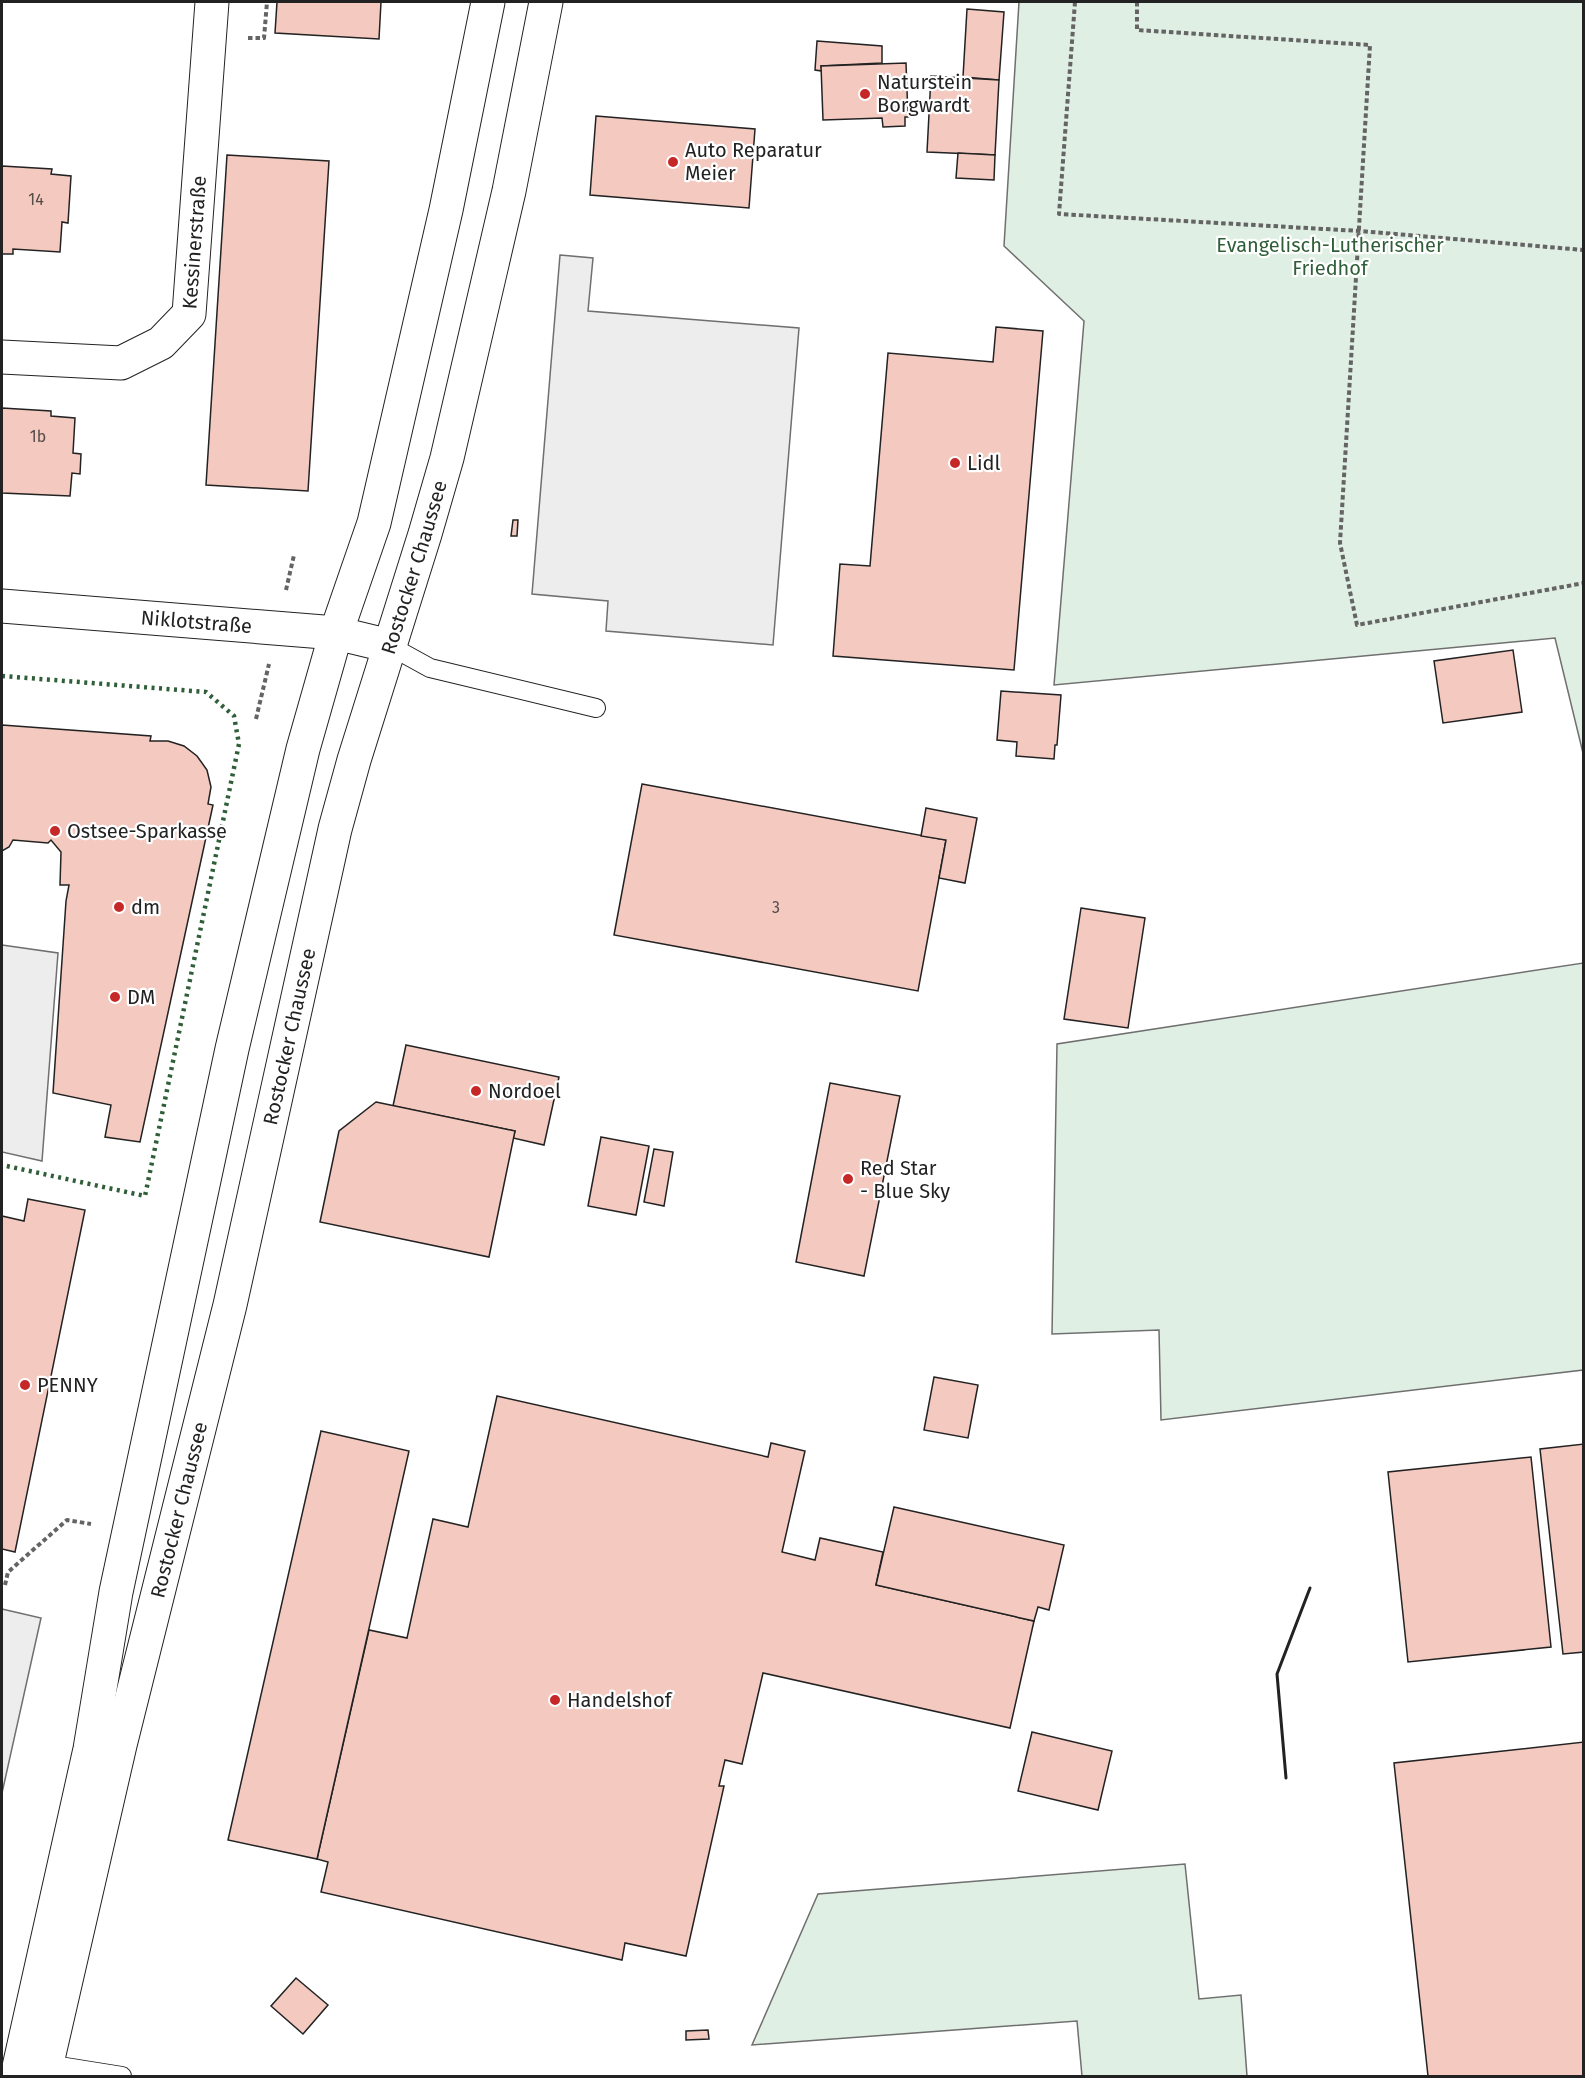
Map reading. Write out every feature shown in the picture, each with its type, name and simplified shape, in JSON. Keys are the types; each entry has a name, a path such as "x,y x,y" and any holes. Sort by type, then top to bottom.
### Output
{"main road":[{"name":"Kessinerstraße","path":"2,357 121,363 161,343 189,314 212,2"},
{"path":"17,2076 90,1749 116,1592 227,1071 303,749 336,633 374,523 446,210 488,2"},
{"name":"Rostocker Chaussee","path":"46,2070 120,1745 230,1305 335,829 447,458 509,191 546,2"},
{"name":"Niklotstraße","path":"2,606 336,633 390,646"}],"lane":[{"path":"390,646 430,668 596,708"},
{"path":"46,2070 122,2076"}],"path":[{"path":"1075,2 1059,214 1360,231 1584,250"},
{"path":"1137,2 1137,30 1370,45 1340,543 1357,625 1584,583"},
{"path":"5,1585 8,1572 67,1520 94,1524"}],"green space":[{"name":"Evangelisch-Lutherischer Friedhof","path":"1019,2 1583,2 1583,753 1555,638 1054,685 1084,321 1004,246"},
{"path":"1583,963 1583,1370 1161,1420 1159,1330 1052,1334 1057,1044"},
{"path":"1185,1864 1199,1999 1241,1995 1247,2076 1082,2076 1077,2021 752,2045 818,1894"}],"shaded area":[{"path":"560,255 593,258 588,311 799,328 773,645 606,631 608,601 532,594"},
{"path":"2,945 58,953 42,1161 2,1152"},
{"path":"2,1609 41,1618 2,1793"}],"building":[{"path":"277,2 381,2 379,39 275,33"},
{"path":"967,9 1004,12 999,80 963,77"},
{"path":"817,41 882,46 882,63 821,66 822,71 815,70"},
{"name":"Naturstein Borgwardt","path":"906,63 908,117 905,117 905,126 883,127 882,118 823,120 821,66"},
{"path":"931,76 999,80 995,155 927,152"},
{"name":"Auto Reparatur Meier","path":"596,116 755,129 749,208 590,195"},
{"path":"958,153 995,155 994,180 956,178"},
{"path":"227,155 329,161 308,491 206,485"},
{"path":"2,166 52,169 51,174 71,176 68,223 62,222 60,252 13,249 13,254 2,254"},
{"name":"Lidl","path":"996,327 1043,331 1014,670 833,656 840,564 870,566 888,353 993,362"},
{"path":"2,408 51,411 51,416 75,418 73,453 81,454 80,474 72,473 70,496 2,493"},
{"path":"513,520 518,520 517,536 511,536"},
{"path":"1513,650 1522,712 1443,723 1434,661"},
{"path":"1001,691 1061,695 1054,759 1016,756 1017,742 997,740"},
{"name":"DM","path":"2,725 151,736 150,741 168,741 184,746 197,756 207,770 211,787 208,804 213,805 140,1142 105,1137 111,1105 53,1093 69,885 60,885 61,852 51,840 48,843 13,840 9,847 2,851"},
{"path":"642,784 946,840 918,991 614,935"},
{"path":"926,808 977,818 965,883 939,878 946,840 921,836"},
{"path":"1081,908 1145,918 1128,1028 1064,1019"},
{"name":"Nordoel","path":"406,1045 559,1077 544,1145 513,1138 515,1131 393,1106"},
{"name":"Red Star - Blue Sky","path":"830,1083 900,1096 864,1276 796,1262"},
{"path":"376,1102 515,1131 489,1257 320,1222 339,1131"},
{"path":"601,1137 649,1146 636,1215 588,1206"},
{"path":"654,1149 673,1152 664,1206 644,1202"},
{"name":"PENNY","path":"28,1199 85,1210 15,1552 2,1549 2,1216 24,1221"},
{"path":"934,1377 978,1385 968,1438 924,1430"},
{"name":"Handelshof","path":"497,1396 768,1457 771,1443 805,1451 782,1552 815,1560 820,1538 883,1552 876,1585 1034,1621 1010,1728 763,1673 742,1764 725,1760 719,1786 724,1786 686,1956 625,1943 622,1960 321,1892 328,1862 317,1859 369,1630 407,1638 433,1519 468,1527"},
{"path":"321,1431 409,1451 317,1859 228,1840"},
{"path":"1584,1444 1584,1652 1563,1654 1540,1449"},
{"path":"1531,1457 1551,1647 1408,1662 1388,1472"},
{"path":"894,1507 1064,1545 1049,1610 1038,1607 1034,1621 876,1585"},
{"path":"1032,1732 1112,1751 1098,1810 1018,1791"},
{"path":"1584,1742 1584,2076 1428,2076 1394,1763"},
{"path":"296,1978 328,2005 303,2034 271,2006"},
{"path":"708,2030 709,2039 686,2040 686,2031"}],"hedge":[{"path":"2,676 206,692 234,716 239,744 145,1196 2,1165"}],"wall":[{"path":"1286,1778 1277,1674 1310,1588"}],"place":[{"name":"Naturstein Borgwardt","path":"865,94"},
{"name":"Auto Reparatur Meier","path":"673,162"},
{"name":"Lidl","path":"955,463"},
{"name":"Ostsee-Sparkasse","path":"55,831"},
{"name":"dm","path":"119,907"},
{"name":"DM","path":"115,997"},
{"name":"Nordoel","path":"476,1091"},
{"name":"Red Star - Blue Sky","path":"848,1179"},
{"name":"PENNY","path":"25,1385"},
{"name":"Handelshof","path":"555,1700"}]}
